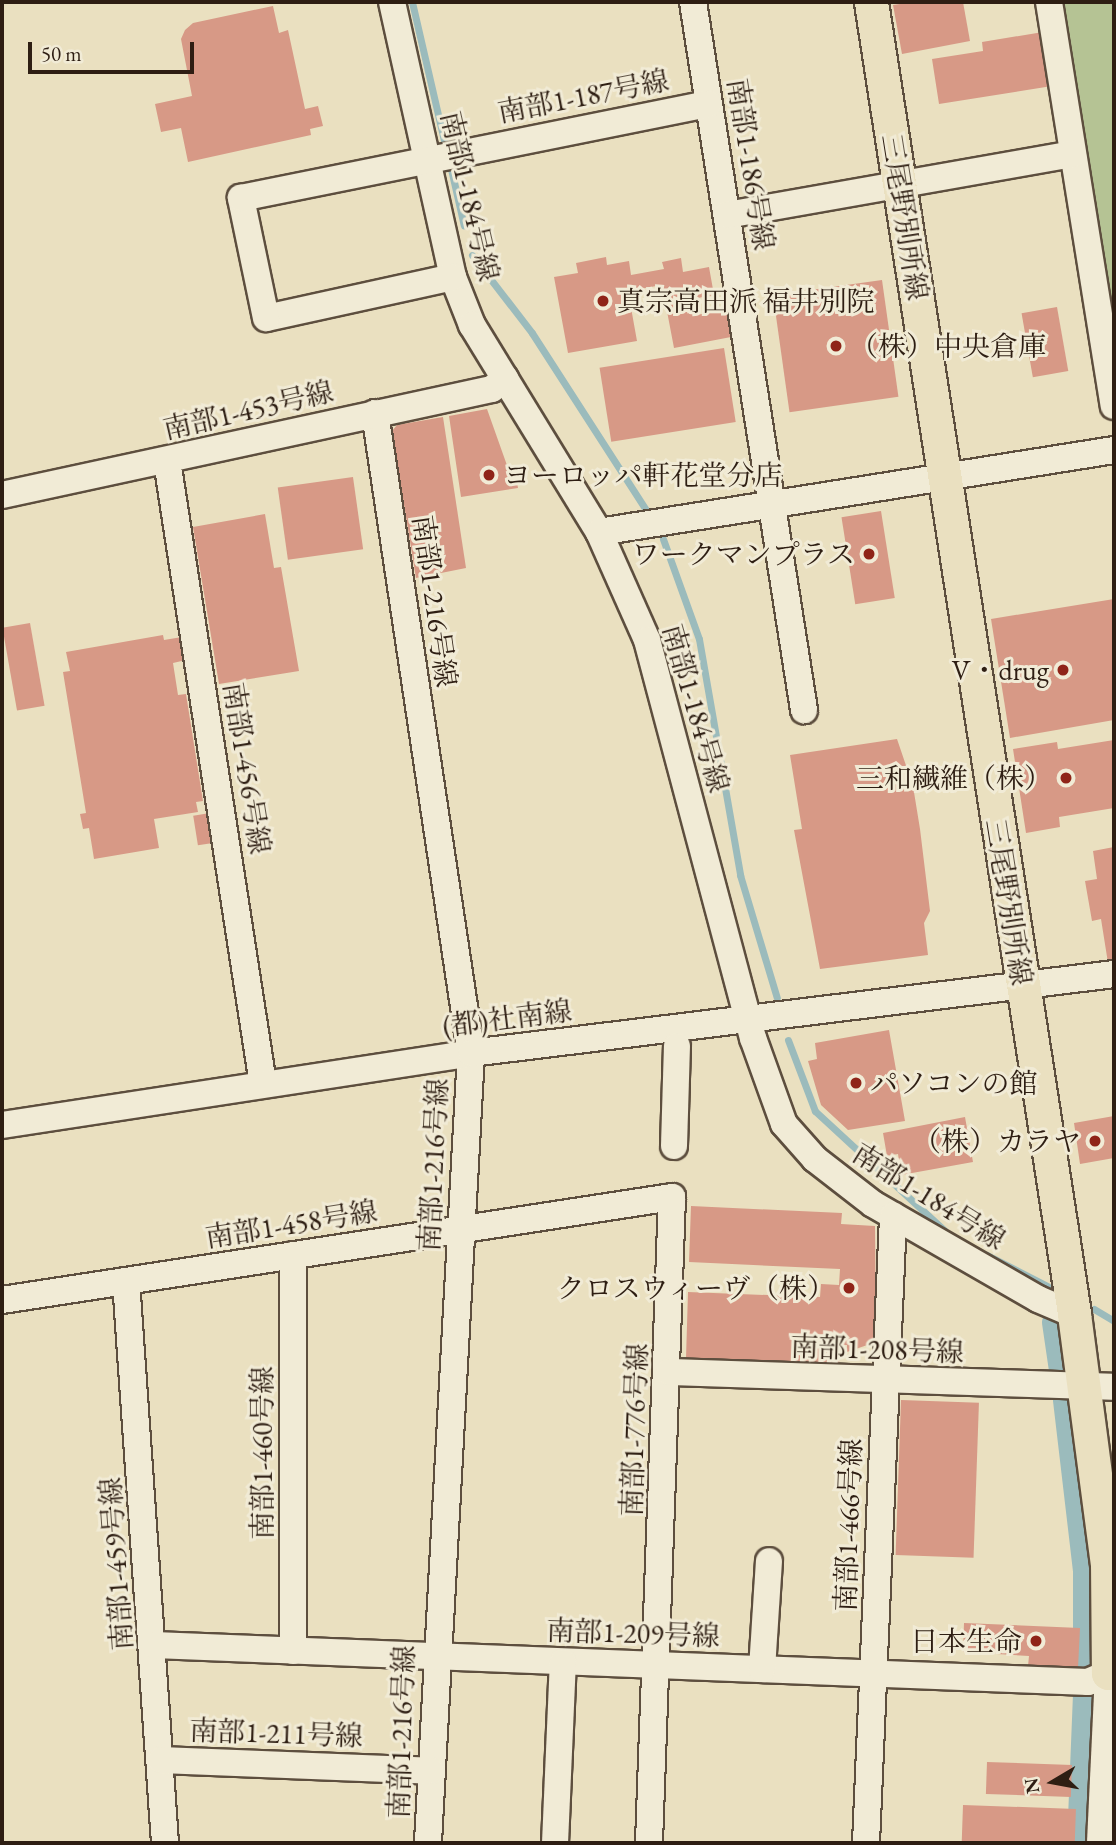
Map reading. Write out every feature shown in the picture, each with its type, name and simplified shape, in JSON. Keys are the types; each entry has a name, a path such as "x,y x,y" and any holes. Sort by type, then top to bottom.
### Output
{"main road":[{"name":"三尾野別所線","path":"871,2 1074,1314 1099,1387 1111,1673"}],"street":[{"name":"南部1-184号線","path":"392,2 453,277 472,325 599,532 647,640 748,1022 784,1124 815,1159 893,1216 1038,1300 1074,1314"},
{"name":"南部1-186号線","path":"693,2 804,710"},
{"path":"1049,2 1114,406"},
{"name":"南部1-187号線","path":"453,277 265,318 241,198 428,158 709,104"},
{"path":"727,215 1073,154"},
{"name":"南部1-453号線","path":"2,495 492,388 505,378"},
{"name":"南部1-216号線","path":"375,413 471,1053 435,1658 428,1843"},
{"path":"599,532 1114,450"},
{"name":"南部1-456号線","path":"167,461 263,1084"},
{"name":"(都)社南線","path":"2,1125 471,1053 748,1022 1114,974"},
{"path":"674,1146 677,1046"},
{"name":"南部1-458号線","path":"2,1300 673,1197"},
{"name":"南部1-776号線","path":"649,1843 669,1373 673,1197"},
{"name":"南部1-466号線","path":"866,1843 893,1216"},
{"name":"南部1-460号線","path":"293,1255 293,1651"},
{"name":"南部1-459号線","path":"126,1281 154,1645 165,1843"},
{"name":"南部1-208号線","path":"669,1373 1099,1387"},
{"path":"762,1669 769,1561"},
{"name":"南部1-209号線","path":"154,1645 1088,1682 1111,1673"},
{"path":"555,1843 563,1661"},
{"path":"1100,1843 1111,1673"},
{"name":"南部1-211号線","path":"161,1760 431,1771"}],"green space":[{"path":"1060,2 1114,2 1114,349"}],"building":[{"path":"913,2 963,2 970,41 902,54 893,5"},
{"path":"273,6 279,33 288,30 305,109 318,106 323,126 310,129 311,135 188,162 181,128 161,132 155,104 192,96 181,39 185,30 193,23"},
{"path":"1043,32 1052,86 939,104 932,59 983,51 982,42"},
{"path":"606,257 607,265 629,261 631,275 664,269 662,262 681,258 683,272 709,267 714,295 692,299 696,315 726,310 731,337 674,348 662,285 628,291 637,341 568,353 554,277 578,273 576,263"},
{"name":"（株）中央倉庫","path":"882,280 898,397 789,412 773,295"},
{"path":"1057,307 1068,371 1033,377 1022,313"},
{"path":"724,348 736,422 611,442 600,368"},
{"path":"487,409 509,471 515,470 518,488 461,497 449,416"},
{"path":"443,417 466,568 416,578 392,431 397,425"},
{"path":"353,477 363,549 288,560 278,488"},
{"path":"881,511 895,598 855,604 841,517"},
{"path":"265,514 274,568 281,567 299,671 219,684 193,527"},
{"path":"1114,599 1114,720 1010,738 991,619"},
{"path":"30,623 45,706 17,711 2,628"},
{"path":"163,635 164,640 182,637 186,660 173,663 178,695 186,694 203,801 196,802 198,812 154,819 159,848 94,859 89,828 83,829 80,814 86,813 63,672 70,671 66,652"},
{"path":"897,739 913,786 920,829 930,911 924,923 928,955 820,969 794,830 802,829 790,755"},
{"name":"三和繊維（株）","path":"1114,740 1114,808 1059,817 1060,827 1026,833 1013,749 1057,742 1058,749"},
{"path":"210,813 215,843 198,845 193,816"},
{"path":"1114,847 1114,963 1108,963 1101,919 1092,921 1085,881 1097,879 1093,851"},
{"name":"パソコンの館","path":"889,1030 905,1121 848,1130 821,1105 808,1061 817,1059 815,1043"},
{"name":"（株）カラヤ","path":"1114,1116 1114,1158 1080,1164 1074,1123"},
{"path":"965,1117 973,1162 901,1175 898,1154 887,1156 883,1133"},
{"name":"クロスウィーヴ（株）","path":"691,1206 842,1213 841,1224 875,1226 876,1342 847,1352 847,1345 840,1345 839,1365 686,1358 688,1292 820,1297 821,1284 839,1285 840,1269 689,1262"},
{"path":"901,1400 979,1403 974,1558 896,1555"},
{"path":"964,1623 1080,1628 1078,1668 1028,1666 1029,1656 963,1652"},
{"path":"987,1762 1072,1765 1071,1797 986,1794"},
{"path":"963,1805 1076,1809 1075,1843 962,1843"}],"waterway":[{"path":"412,2 444,141"},
{"path":"451,169 464,226"},
{"path":"472,255 532,333 646,510"},
{"path":"663,539 699,639 740,875 777,998"},
{"path":"788,1040 815,1111 944,1230"},
{"path":"987,1255 1047,1286"},
{"path":"1094,1309 1114,1321"},
{"path":"1053,1322 1061,1377"},
{"path":"1064,1400 1084,1570 1084,1672"},
{"path":"1078,1843 1084,1694"}],"place":[{"name":"真宗高田派 福井別院","path":"603,301"},
{"name":"（株）中央倉庫","path":"836,346"},
{"name":"ヨーロッパ軒花堂分店","path":"489,475"},
{"name":"ワークマンプラス","path":"869,554"},
{"name":"V・drug","path":"1063,670"},
{"name":"三和繊維（株）","path":"1066,778"},
{"name":"パソコンの館","path":"856,1083"},
{"name":"（株）カラヤ","path":"1095,1141"},
{"name":"クロスウィーヴ（株）","path":"849,1288"},
{"name":"日本生命","path":"1036,1641"}]}
